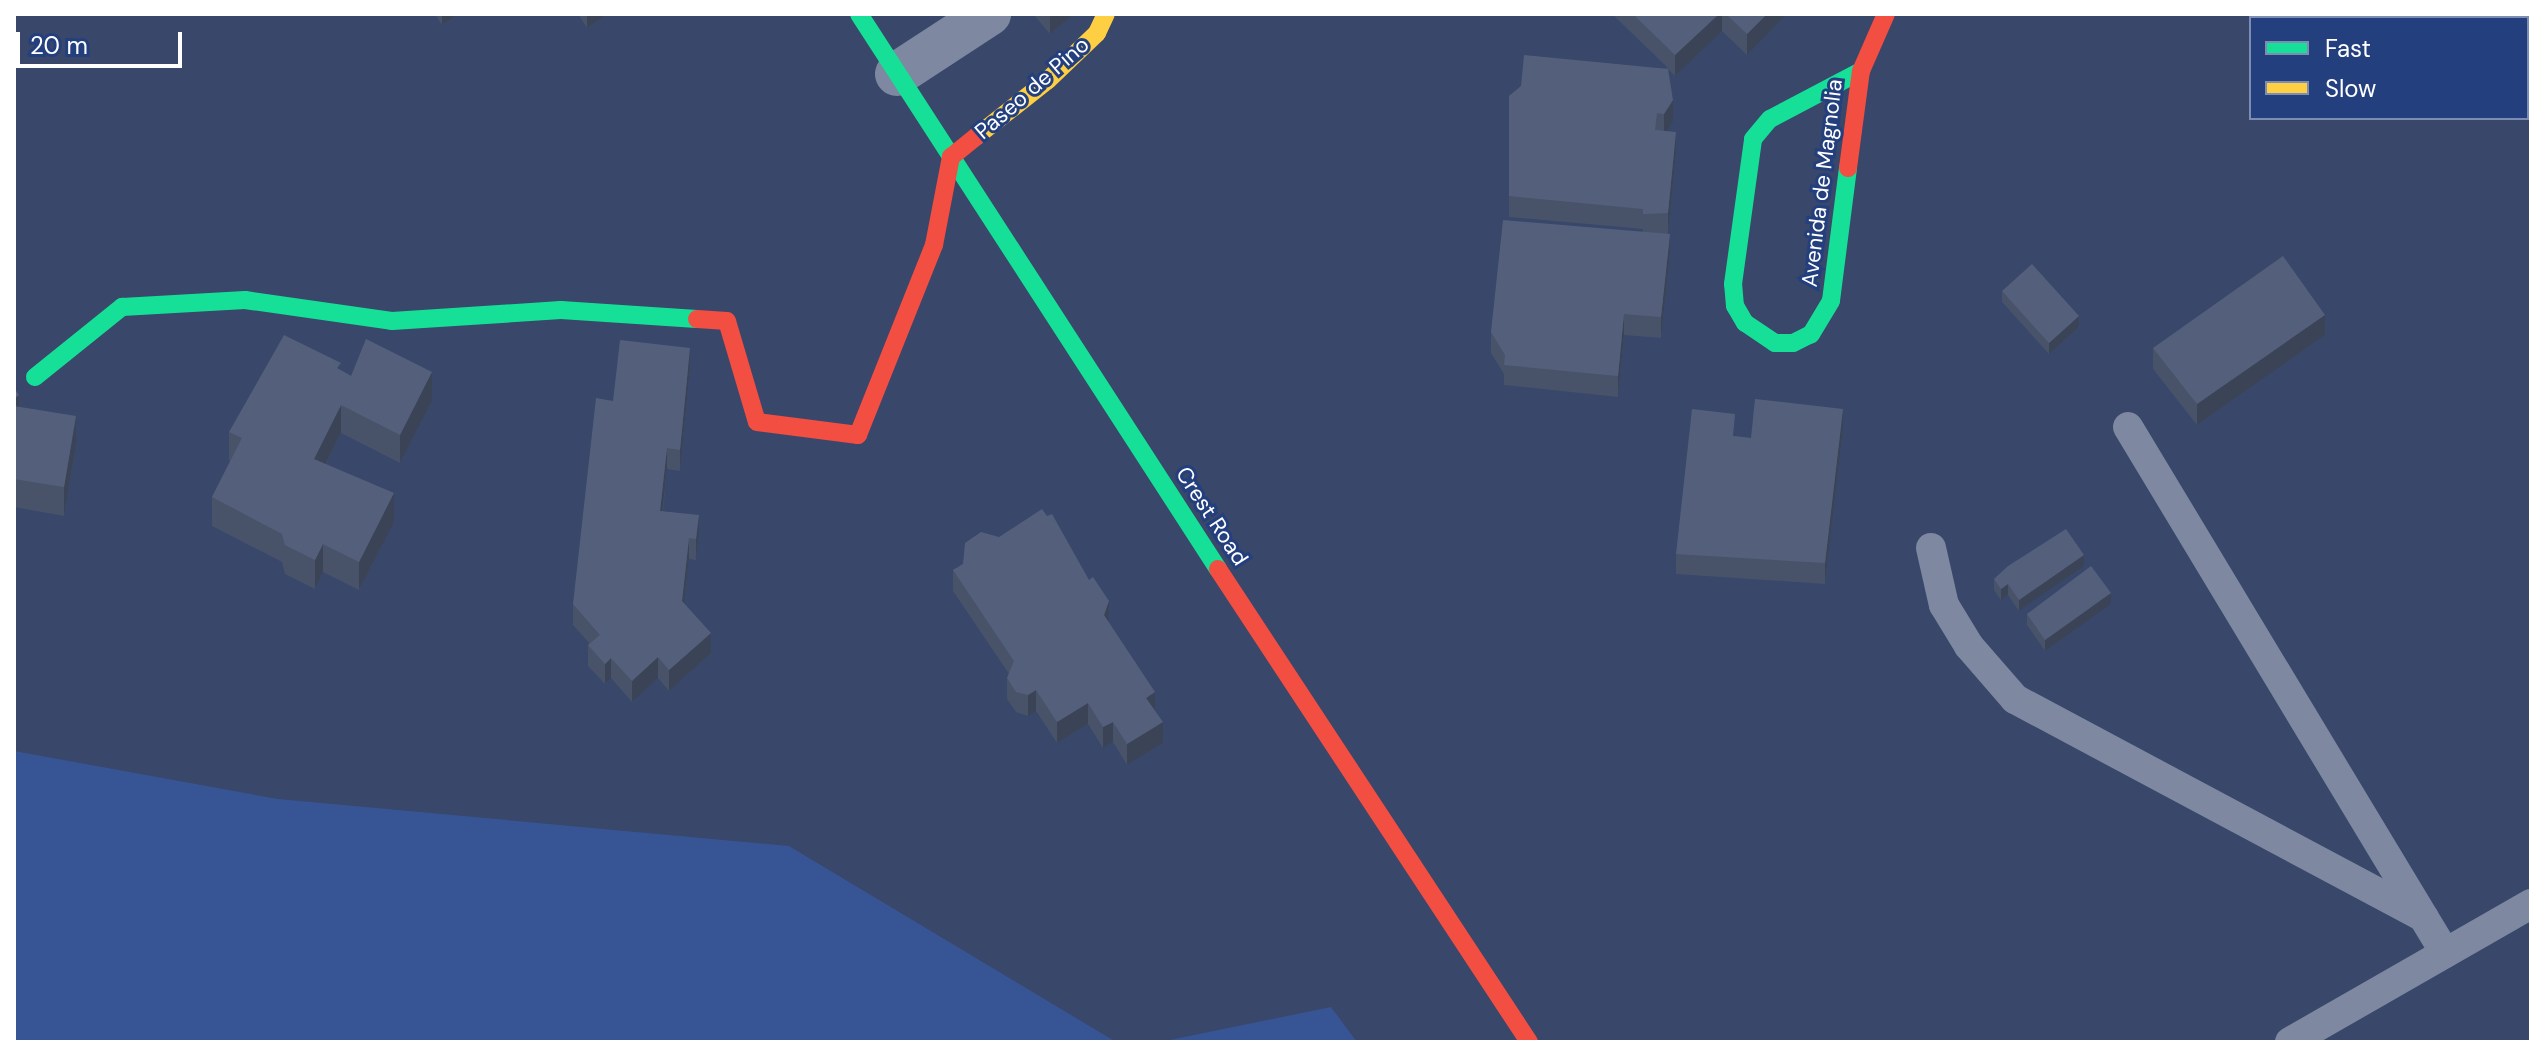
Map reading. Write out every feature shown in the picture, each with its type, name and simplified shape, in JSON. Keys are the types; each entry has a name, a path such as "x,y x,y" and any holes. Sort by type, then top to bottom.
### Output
{"street":[{"name":"Crest Road","path":"859,14 1412,870 1529,1042"},
{"path":"897,74 989,14"},
{"name":"Paseo de Pino","path":"951,157 1048,80 1097,33 1106,14"},
{"name":"Avenida de Magnolia","path":"1861,71 1770,119 1753,139 1733,284 1735,306 1745,323 1775,343 1793,343 1811,334 1831,301 1861,71 1886,14"},
{"path":"35,377 122,307 245,300 392,321 561,310 727,321 757,422 858,435 934,245 951,157"}],"lane":[{"path":"2128,427 2445,953"},
{"path":"1931,548 1944,605 1969,646 2015,699 2424,917"},
{"path":"2290,1042 2531,904"}],"shaded area":[{"path":"14,751 278,799 789,846 1116,1042 14,1042"},
{"path":"1331,1007 1357,1042 1160,1042"}],"building":[{"path":"1633,14 1719,14 1675,55"},
{"path":"1726,14 1767,14 1747,34"},
{"path":"1524,55 1668,69 1673,100 1664,114 1657,113 1655,130 1676,132 1668,213 1643,214 1643,209 1509,196 1509,96 1521,86"},
{"path":"1503,220 1670,234 1661,317 1624,314 1618,376 1504,365 1505,355 1491,332"},
{"path":"2283,256 2325,315 2197,404 2153,348"},
{"path":"2032,264 2079,316 2049,343 2002,291"},
{"path":"284,335 341,363 337,368 351,376 366,339 432,372 400,435 341,405 314,459 394,493 359,562 323,544 315,560 285,545 282,534 212,497 242,438 229,432"},
{"path":"620,340 690,348 680,450 667,448 660,511 699,515 696,539 689,538 682,601 711,633 669,670 658,657 632,681 611,658 605,664 588,645 600,635 573,604 596,398 613,401"},
{"path":"1755,399 1843,409 1825,563 1676,554 1692,409 1735,414 1733,436 1751,438"},
{"path":"14,406 76,416 64,487 14,479"},
{"path":"1042,509 1047,516 1052,514 1089,580 1093,577 1109,601 1104,615 1155,692 1146,698 1163,722 1127,744 1113,722 1103,727 1088,703 1057,722 1036,690 1028,695 1016,692 1007,678 1014,661 953,570 963,564 965,543 981,532 999,537"},
{"path":"2066,529 2084,555 2019,600 2008,584 2001,589 1994,579 2008,566"},
{"path":"2091,566 2111,593 2045,640 2027,614"}],"traffic: fast":[{"path":"859,14 1218,569"},
{"path":"1848,168 1831,301 1811,334 1793,343 1775,343 1745,323 1735,306 1733,284 1753,139 1770,119 1861,71"},
{"path":"35,377 122,307 245,300 392,321 561,310 697,319"}],"traffic: slow":[{"path":"977,136 1048,80 1097,33 1106,14"}],"traffic: jam":[{"path":"1848,168 1861,71 1886,14"},
{"path":"697,319 727,321 757,422 858,435 934,245 951,157 977,136"},
{"path":"1218,569 1529,1042"}]}
